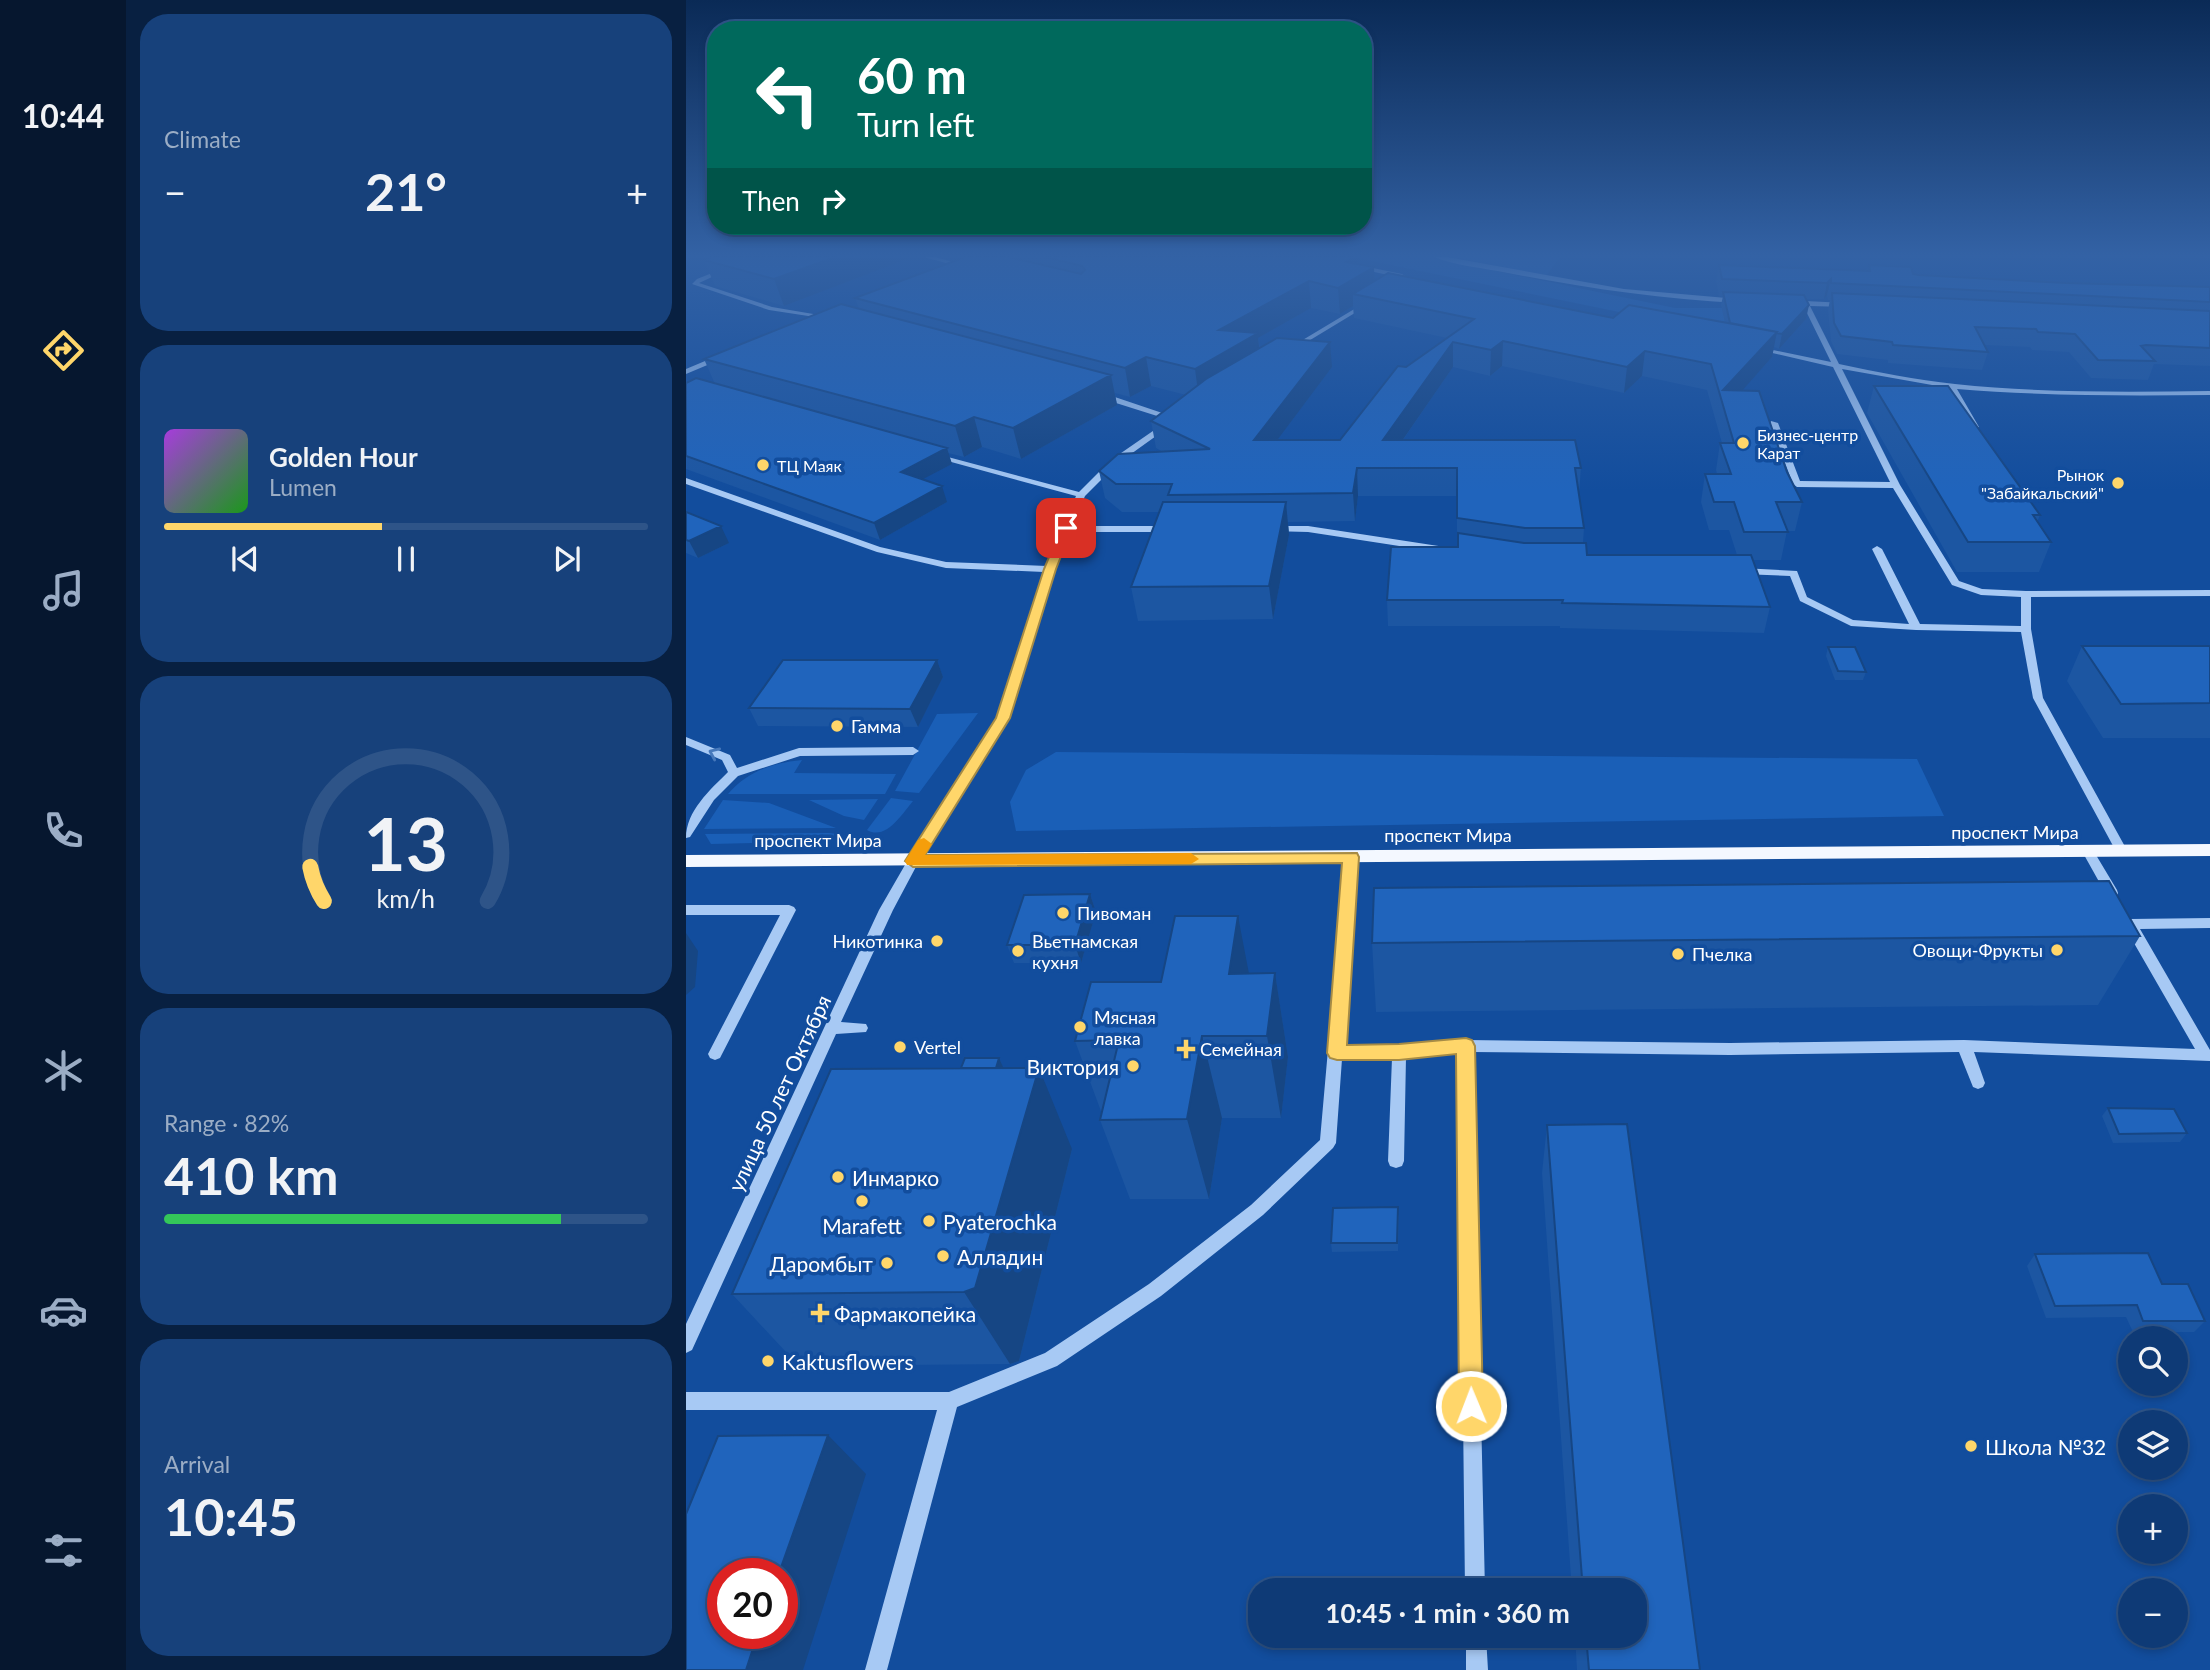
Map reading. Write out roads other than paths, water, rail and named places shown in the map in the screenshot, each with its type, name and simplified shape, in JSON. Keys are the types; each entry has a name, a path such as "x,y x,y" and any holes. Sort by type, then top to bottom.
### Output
{"main road":[{"name":"проспект Мира","path":"686,862 2210,850"}],"street":[{"path":"1283,354 1315,335"},
{"path":"1820,335 1896,485 1955,583 1981,593 2210,593"},
{"path":"1752,348 1952,386 2066,394 2210,393"},
{"path":"686,372 732,352"},
{"path":"1086,391 1176,419"},
{"path":"925,452 1081,495 1114,462 1188,411"},
{"path":"1774,423 1797,484 1896,485"},
{"path":"686,481 877,550 946,565 1050,569"},
{"name":"улица 50 лет Октября","path":"686,1344 886,909 1003,718 1050,569 1081,495"},
{"path":"1066,528 1187,529"},
{"path":"1254,529 1308,529 1456,551"},
{"path":"1877,549 1916,627"},
{"path":"1732,570 1794,573 1803,599 1851,623 2026,629"},
{"path":"2026,594 2026,629 2038,698 2122,852"},
{"path":"686,834 710,797 734,773 799,752 913,751"},
{"path":"2089,853 2208,1058"},
{"path":"686,1401 950,1401 1051,1360 1155,1290 1257,1210 1328,1143 1351,857"},
{"path":"686,910 789,910 715,1054"},
{"path":"2124,913 2210,923"},
{"path":"832,1028 861,1028"},
{"path":"1337,1053 1399,1052 1466,1046 1716,1049 1964,1046 2208,1058"},
{"path":"1466,1046 1475,1578"},
{"path":"1396,1161 1399,1052"},
{"path":"876,1670 950,1401"},
{"path":"1476,1648 1477,1670"}],"lane":[{"path":"1952,386 1975,426 1969,436"},
{"path":"686,741 726,758 734,773"},
{"path":"1964,1046 1978,1083"}],"place":[{"name":"Бизнес-центр Карат","path":"1743,443"},
{"name":"ТЦ Маяк","path":"763,465"},
{"name":"Рынок \"Забайкальский\"","path":"2118,483"},
{"name":"Гамма","path":"837,726"},
{"name":"Пивоман","path":"1063,913"},
{"name":"Никотинка","path":"937,941"},
{"name":"Овощи-Фрукты","path":"2057,950"},
{"name":"Вьетнамская кухня","path":"1018,951"},
{"name":"Пчелка","path":"1678,954"},
{"name":"Мясная лавка","path":"1080,1027"},
{"name":"Vertel","path":"900,1047"},
{"name":"Семейная","path":"1186,1049"},
{"name":"Виктория","path":"1133,1066"},
{"name":"Инмарко","path":"838,1177"},
{"name":"Marafett","path":"862,1201"},
{"name":"Pyaterochka","path":"929,1221"},
{"name":"Алладин","path":"943,1256"},
{"name":"Даромбыт","path":"887,1263"},
{"name":"Фармакопейка","path":"820,1313"},
{"name":"Kaktusflowers","path":"768,1361"},
{"name":"Школа №32","path":"1971,1446"}]}
